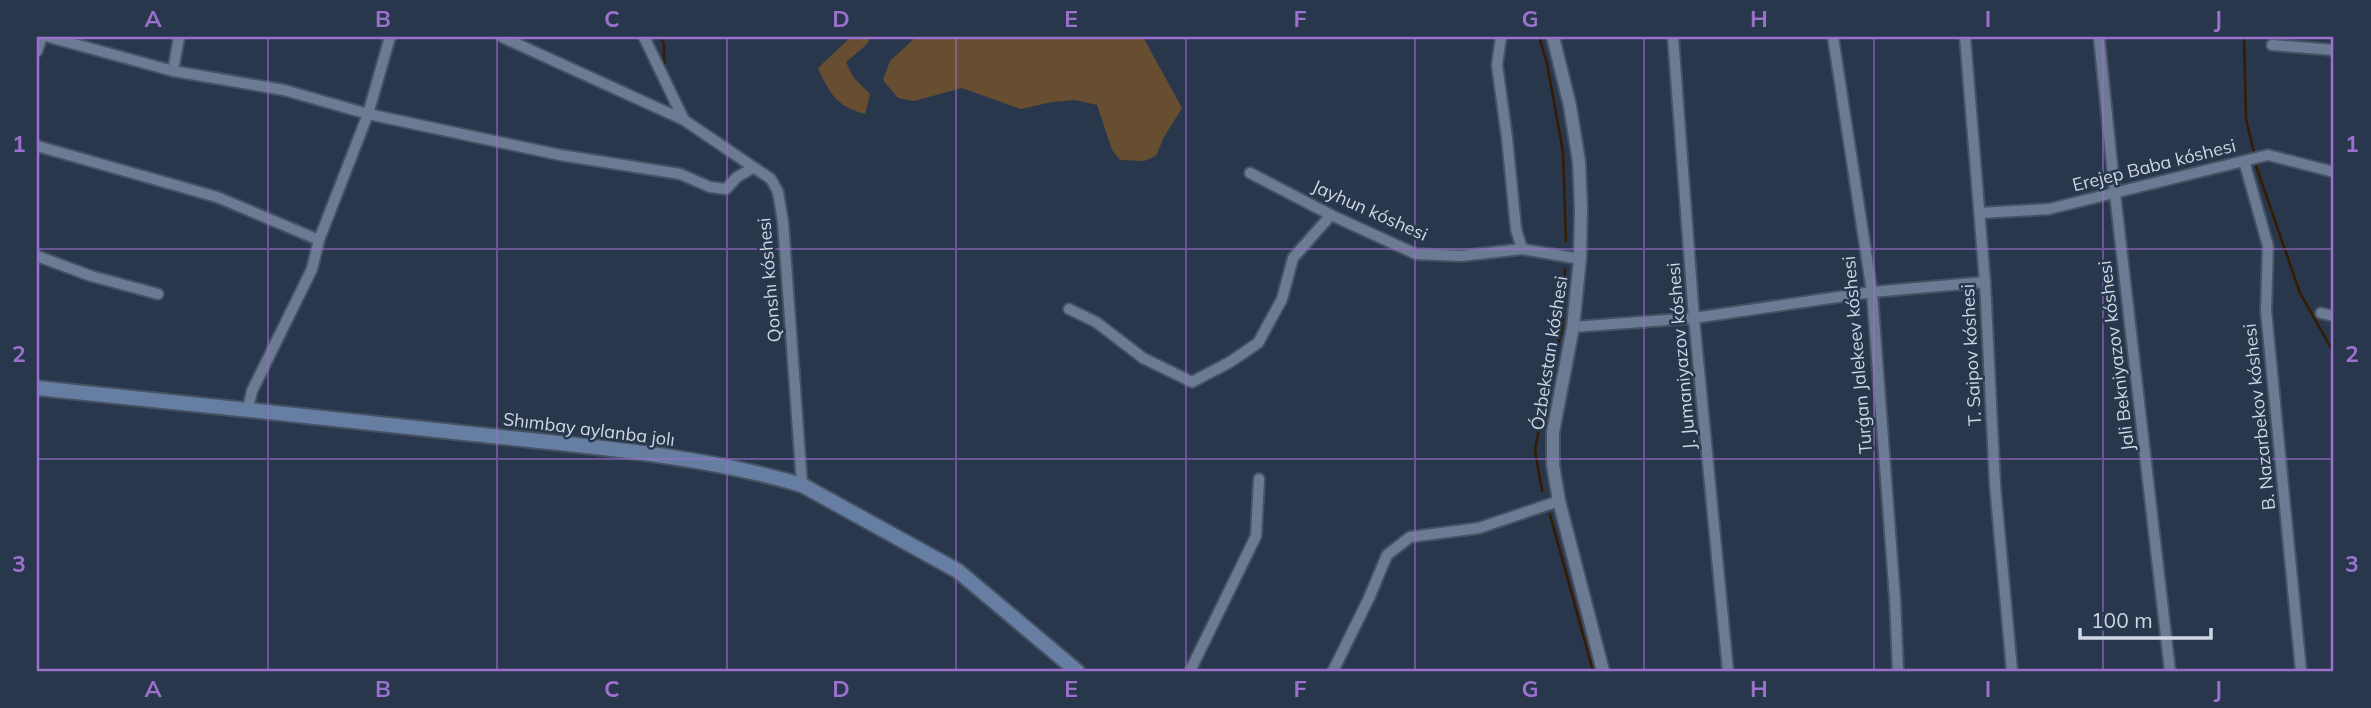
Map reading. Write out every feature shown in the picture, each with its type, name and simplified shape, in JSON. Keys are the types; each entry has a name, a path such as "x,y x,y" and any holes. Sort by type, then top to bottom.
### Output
{"main road":[{"name":"Shımbay aylanba jolı","path":"37,388 248,408 677,459 780,479 802,485 958,571 1077,671"}],"street":[{"path":"37,51 42,37"},
{"path":"49,37 173,71 284,90 368,114 560,155 680,174 718,188 726,189 737,177 753,168"},
{"path":"173,71 179,37"},
{"path":"248,408 252,391 312,268 318,240 368,114 390,37"},
{"name":"Qonshı kóshesi","path":"502,37 684,120 771,180 778,192 783,222 802,485"},
{"name":"Qonshı kóshesi","path":"644,37 684,120"},
{"path":"1501,37 1497,65 1516,229 1522,248"},
{"name":"Ózbekstan kóshesi","path":"1553,37 1580,162 1580,259 1573,327 1553,432 1553,465 1559,501 1603,671"},
{"name":"J. Jumaniyazov kóshesi","path":"1673,37 1694,318 1728,671"},
{"name":"Turǵan Jalekeev kóshesi","path":"1833,37 1872,292 1898,671"},
{"name":"T. Saipov kóshesi","path":"1965,37 1985,282 1995,485 2012,671"},
{"name":"Jali Bekniyazov kóshesi","path":"2099,37 2171,671"},
{"path":"2272,45 2334,50"},
{"path":"37,146 218,197 318,240"},
{"name":"Erejep Baba kóshesi","path":"1980,214 2049,209 2268,155 2334,172"},
{"name":"B. Nazarbekov kóshesi","path":"2244,161 2268,246 2266,311 2301,671"},
{"name":"Jayhun kóshesi","path":"1250,173 1331,215 1416,254 1461,256 1522,248 1580,259"},
{"path":"1069,309 1096,322 1143,358 1192,382 1230,362 1258,343 1282,299 1293,258 1331,215"},
{"path":"37,256 91,276 158,294"},
{"path":"1573,327 1694,318 1872,292 1985,282"},
{"path":"2321,313 2334,316"},
{"path":"1190,671 1256,536 1259,479"},
{"path":"1333,671 1387,555 1410,537 1479,528 1559,501"}],"shaded area":[{"path":"851,37 871,37 866,45 846,62 853,77 870,94 865,114 841,103 826,85 818,68"},
{"path":"916,37 1143,37 1182,108 1156,156 1144,161 1120,160 1112,150 1097,105 1075,100 1021,109 962,88 914,101 898,98 883,80 890,61"}],"waterway":[{"path":"660,37 664,44 664,68"},
{"path":"1539,37 1547,63 1563,152 1566,241"},
{"path":"2244,37 2246,119 2254,153"},
{"path":"2256,166 2300,293 2334,353"},
{"path":"1542,491 1535,450 1549,376 1562,330 1565,269"},
{"path":"1550,515 1593,671"}]}
